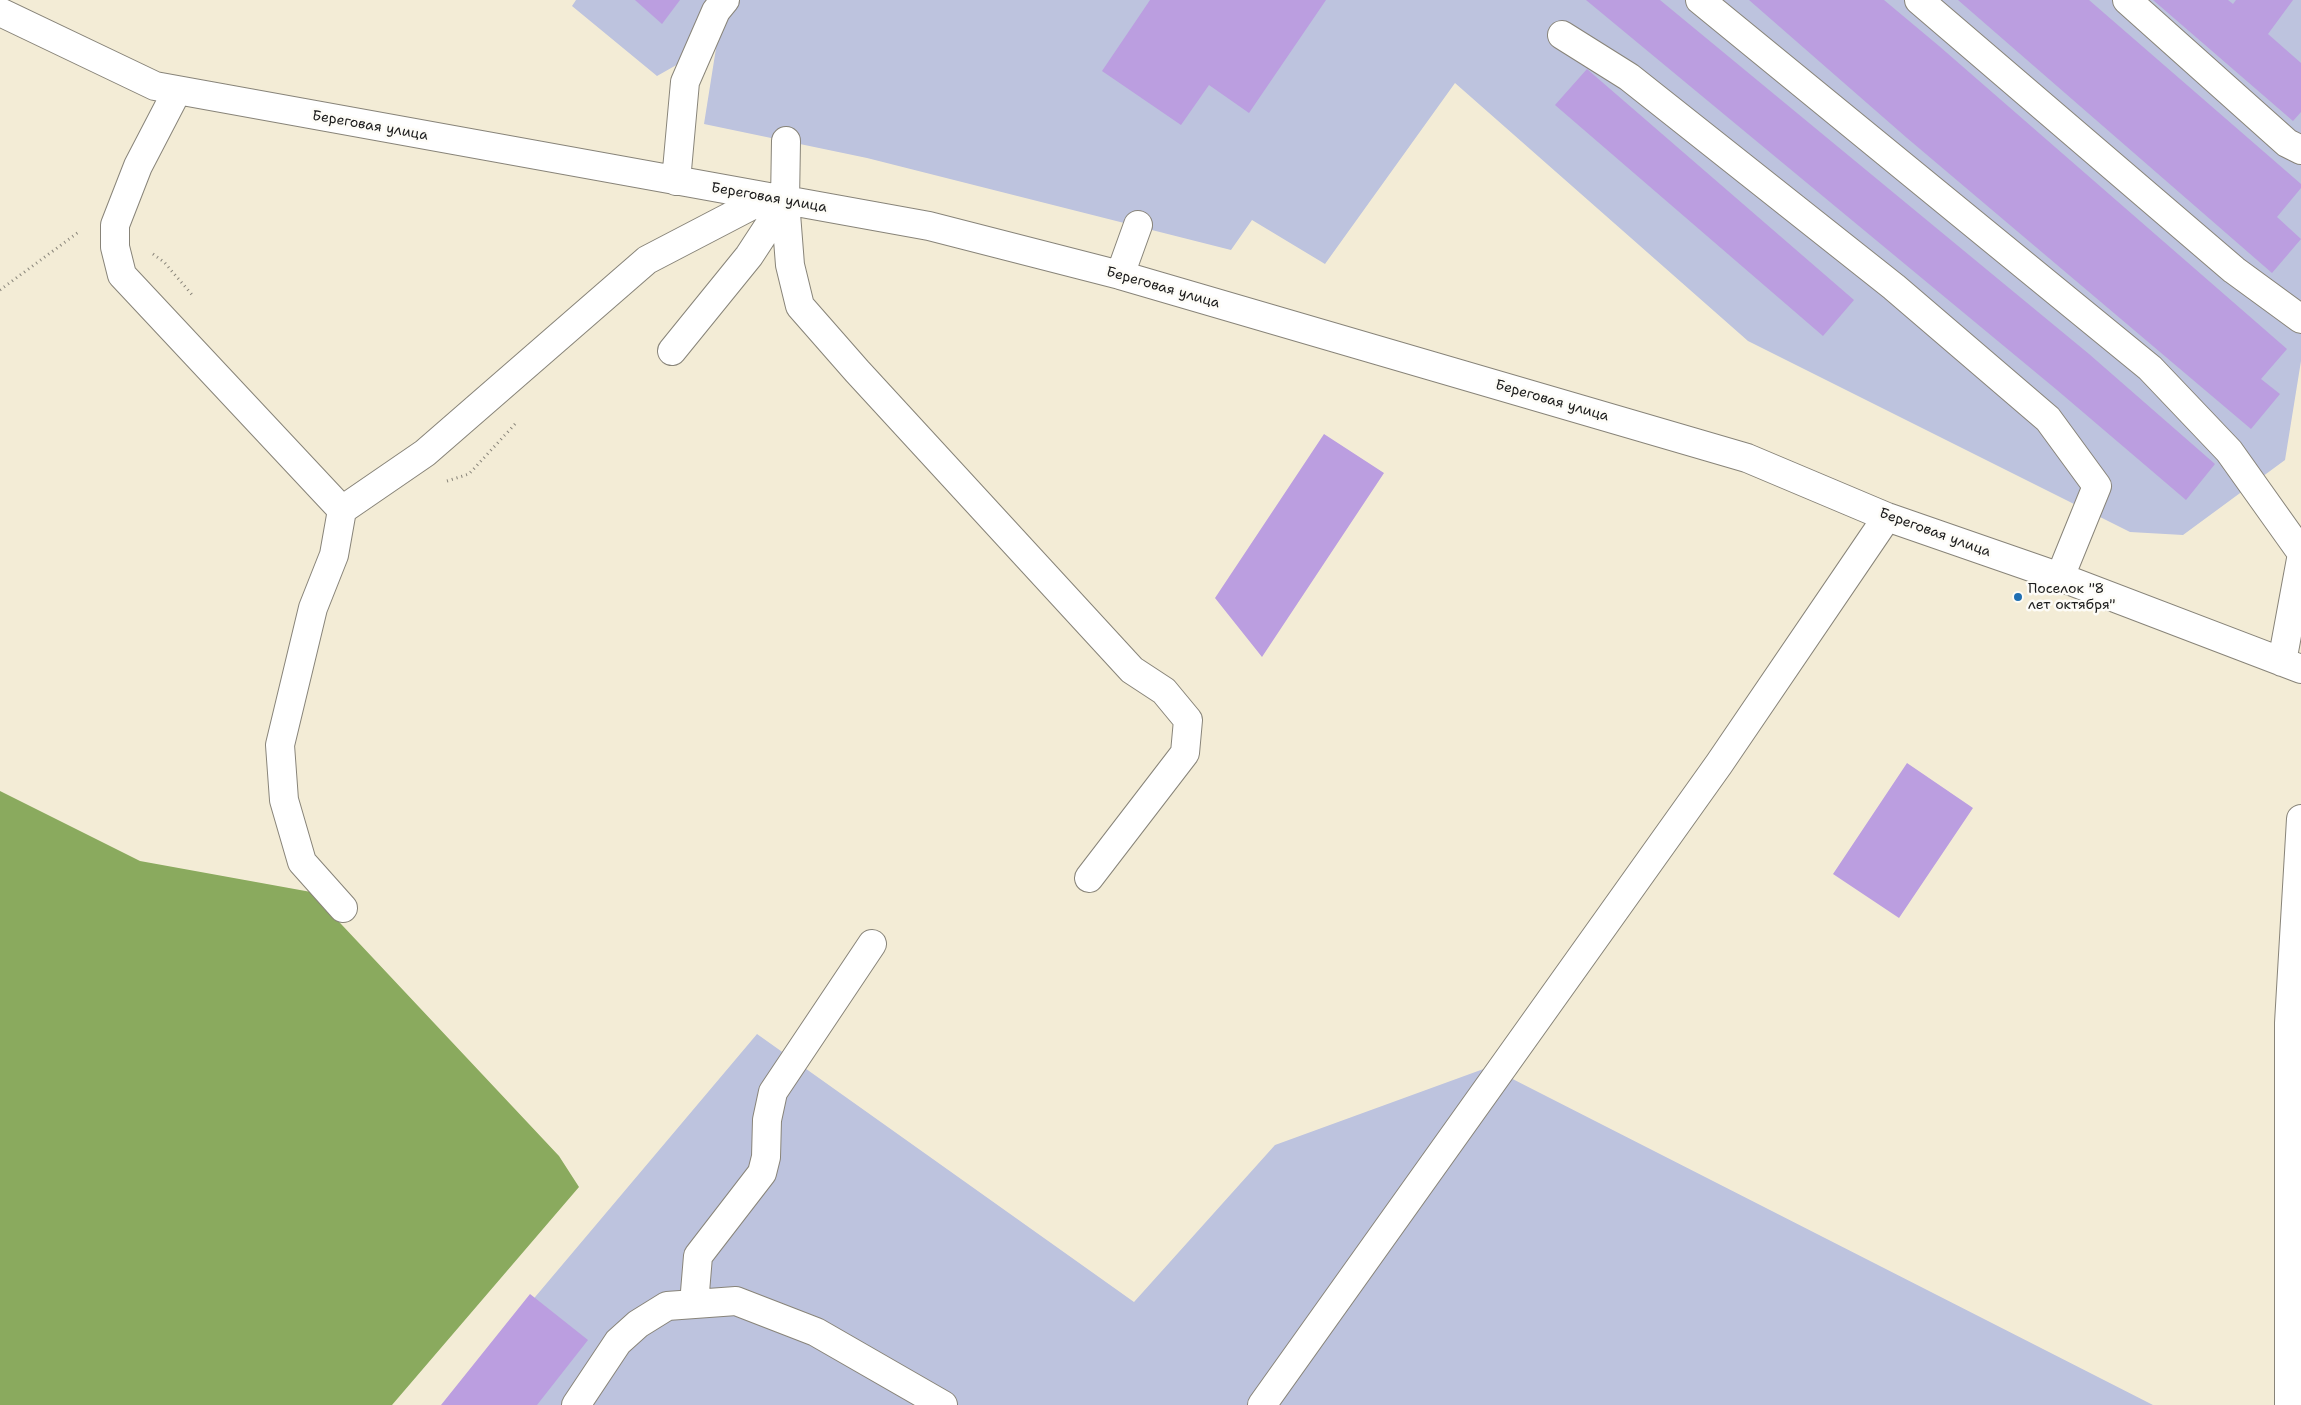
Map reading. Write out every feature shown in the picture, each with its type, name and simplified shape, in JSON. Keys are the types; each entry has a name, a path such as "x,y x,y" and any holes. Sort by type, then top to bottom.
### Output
{"street":[{"path":"676,181 685,82 716,11 725,0"},
{"path":"1700,0 2150,368 2229,451 2301,552"},
{"path":"1919,0 2234,270 2301,319"},
{"path":"2127,0 2288,143 2301,150"},
{"name":"Береговая улица","path":"0,12 154,86 929,226 1120,275 1747,458 1887,517 2060,577 2292,666"},
{"path":"1562,35 1630,77 1894,287 2048,419 2096,486 2060,577"},
{"path":"177,91 138,166 115,225 116,247 122,275 342,510"},
{"path":"672,351 749,256 775,199 786,141"},
{"path":"343,908 302,862 284,800 280,745 313,608 334,555 342,510 425,453 647,260 775,199"},
{"path":"775,199 800,306 856,371 1132,670 1164,690 1188,720 1186,753 1089,878"},
{"path":"1120,275 1138,225"},
{"path":"1262,1405 1719,764 1887,517"},
{"path":"2292,666 2301,559"},
{"path":"2289,1405 2289,1023 2301,819"},
{"path":"694,1304 698,1256 762,1173 766,1158 767,1120 773,1092 872,944"},
{"path":"576,1405 618,1342 638,1324 666,1306 736,1302 816,1332 943,1405"}],"path":[{"path":"115,225 164,262 199,303"},
{"path":"446,482 470,474 522,418"}],"shaded area":[{"path":"576,0 2301,0 2301,361 2285,460 2183,535 2130,532 1748,341 1455,83 1325,264 1252,220 1231,250 867,158 704,124 717,42 657,76 572,6"},
{"path":"757,1034 1134,1302 1275,1145 1489,1067 2153,1405 444,1405"}],"green space":[{"path":"0,791 140,861 311,892 559,1156 579,1187 392,1405 0,1405"}],"building":[{"path":"635,0 680,0 662,24"},
{"path":"1150,0 1326,0 1249,113 1209,85 1181,125 1102,71"},
{"path":"1586,0 1660,0 2089,354 2215,464 2186,500 2057,390"},
{"path":"1749,0 1884,0 2287,349 2261,379 2280,394 2251,429 1907,138"},
{"path":"1958,0 2089,0 2301,184 2301,188 2277,217 2301,239 2272,273"},
{"path":"2153,0 2228,0 2233,4 2236,0 2293,0 2268,34 2301,63 2301,112 2293,121"},
{"path":"1587,69 1854,300 1823,336 1555,105"},
{"path":"1324,434 1384,473 1262,657 1215,598"},
{"path":"1907,763 1973,808 1899,918 1833,874"},
{"path":"530,1294 588,1340 537,1405 441,1405"}],"place":[{"name":"Поселок \"8 лет октября\"","path":"2018,597"}]}
